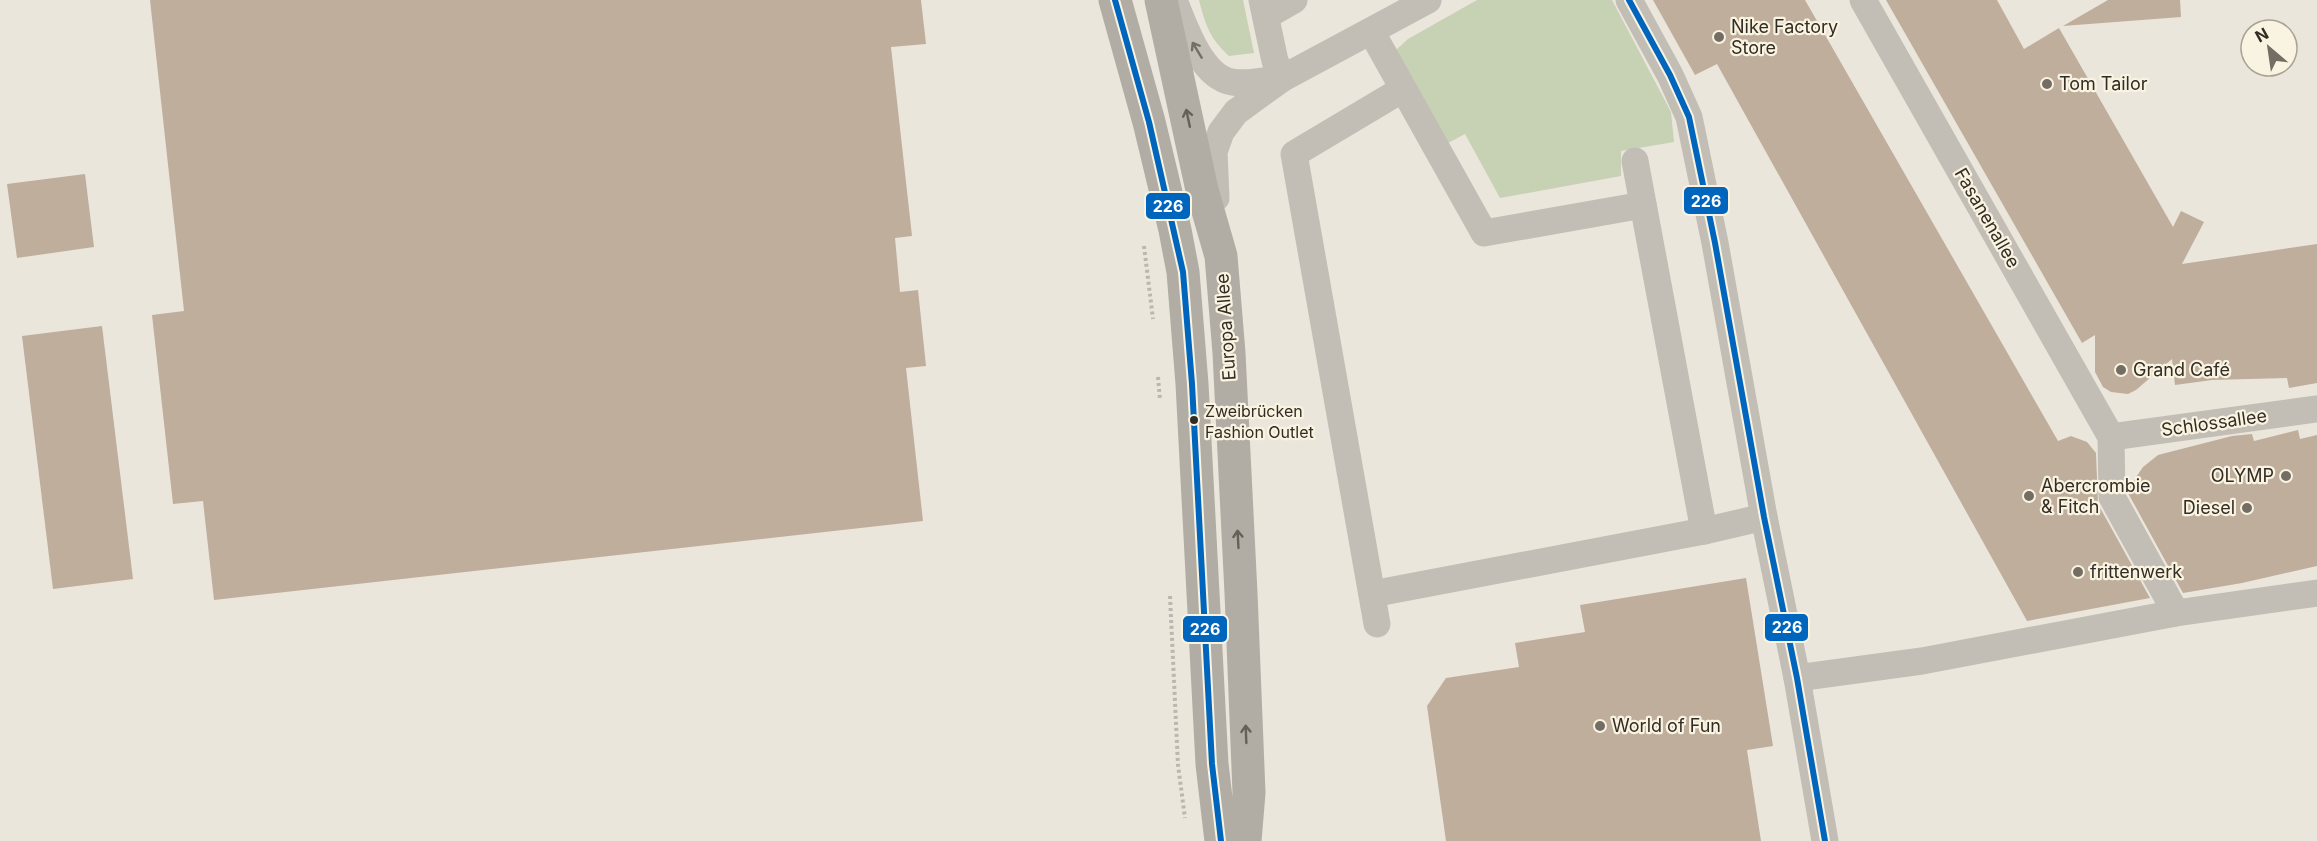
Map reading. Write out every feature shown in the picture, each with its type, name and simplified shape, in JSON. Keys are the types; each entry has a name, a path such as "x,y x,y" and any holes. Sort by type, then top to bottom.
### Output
{"main road":[{"name":"Europa Allee","path":"1115,0 1149,122 1183,272 1192,384 1212,764 1221,841"},
{"name":"Europa Allee","path":"1161,0 1202,190 1221,256 1229,352 1243,640 1249,793 1245,841"}],"street":[{"path":"1174,0 1192,42 1204,61 1217,75 1224,80 1240,83 1283,78"},
{"path":"1283,78 1275,61 1264,8 1294,0"},
{"path":"1221,256 1213,164 1217,140 1236,112 1283,78 1428,0"},
{"path":"1629,0 1670,75 1689,117 1715,243 1764,517 1797,678 1825,841"},
{"name":"Fasanenallee","path":"1863,0 2111,437"},
{"path":"1371,31 1484,233 1643,206"},
{"path":"1377,624 1294,154 1403,88"},
{"path":"1635,160 1704,531"},
{"name":"Schlossallee","path":"2111,437 2317,409"},
{"path":"2111,437 2112,497 2176,613"},
{"path":"1372,594 1704,531 1764,517"},
{"path":"1797,678 1922,661 2176,613 2317,593"}],"path":[{"path":"1144,240 1154,323"},
{"path":"1158,370 1160,406"},
{"path":"1170,593 1181,802"}],"green space":[{"path":"1199,0 1243,0 1254,53 1229,56 1209,31"},
{"path":"1477,0 1612,0 1671,112 1674,142 1621,151 1621,176 1500,198 1465,134 1446,144 1395,51 1408,39"}],"building":[{"path":"150,0 921,0 926,44 891,47 912,236 895,238 900,292 918,290 926,366 906,368 923,521 214,600 203,501 173,504 152,315 184,311"},
{"path":"1653,0 1805,0 2058,441 2071,436 2087,442 2096,453 2098,504 2150,598 2027,621 1717,64 1695,75"},
{"path":"1886,0 1997,0 2024,49 2059,28 2173,227 2181,211 2204,222 2182,264 2317,244 2317,383 2289,388 2287,378 2212,380 2175,385 2172,359 2136,390 2128,394 2111,392 2103,387 2095,372 2095,335 2082,343"},
{"path":"2108,0 2180,0 2181,17 2063,26"},
{"path":"85,174 94,247 17,258 7,184"},
{"path":"102,326 133,579 53,589 22,336"},
{"path":"2298,430 2300,439 2317,435 2317,566 2242,583 2183,593 2128,493 2128,489 2143,467 2158,455 2232,436 2252,434 2254,441"},
{"name":"World of Fun","path":"1746,578 1773,746 1747,750 1761,841 1446,841 1427,706 1446,678 1519,667 1515,643 1585,632 1580,605"}],"transit line":[{"name":"226","path":"1115,0 1149,122 1183,272 1192,384 1212,764 1221,841"},
{"name":"226","path":"1629,0 1670,75 1689,117 1715,243 1764,517 1797,678 1825,841"}],"place":[{"name":"Nike Factory Store","path":"1719,37"},
{"name":"Tom Tailor","path":"2047,84"},
{"name":"Grand Café","path":"2121,370"},
{"name":"Zweibrücken Fashion Outlet","path":"1194,420"},
{"name":"OLYMP","path":"2286,476"},
{"name":"Abercrombie & Fitch","path":"2029,496"},
{"name":"Diesel","path":"2247,508"},
{"name":"frittenwerk","path":"2078,572"},
{"name":"World of Fun","path":"1600,726"}]}
